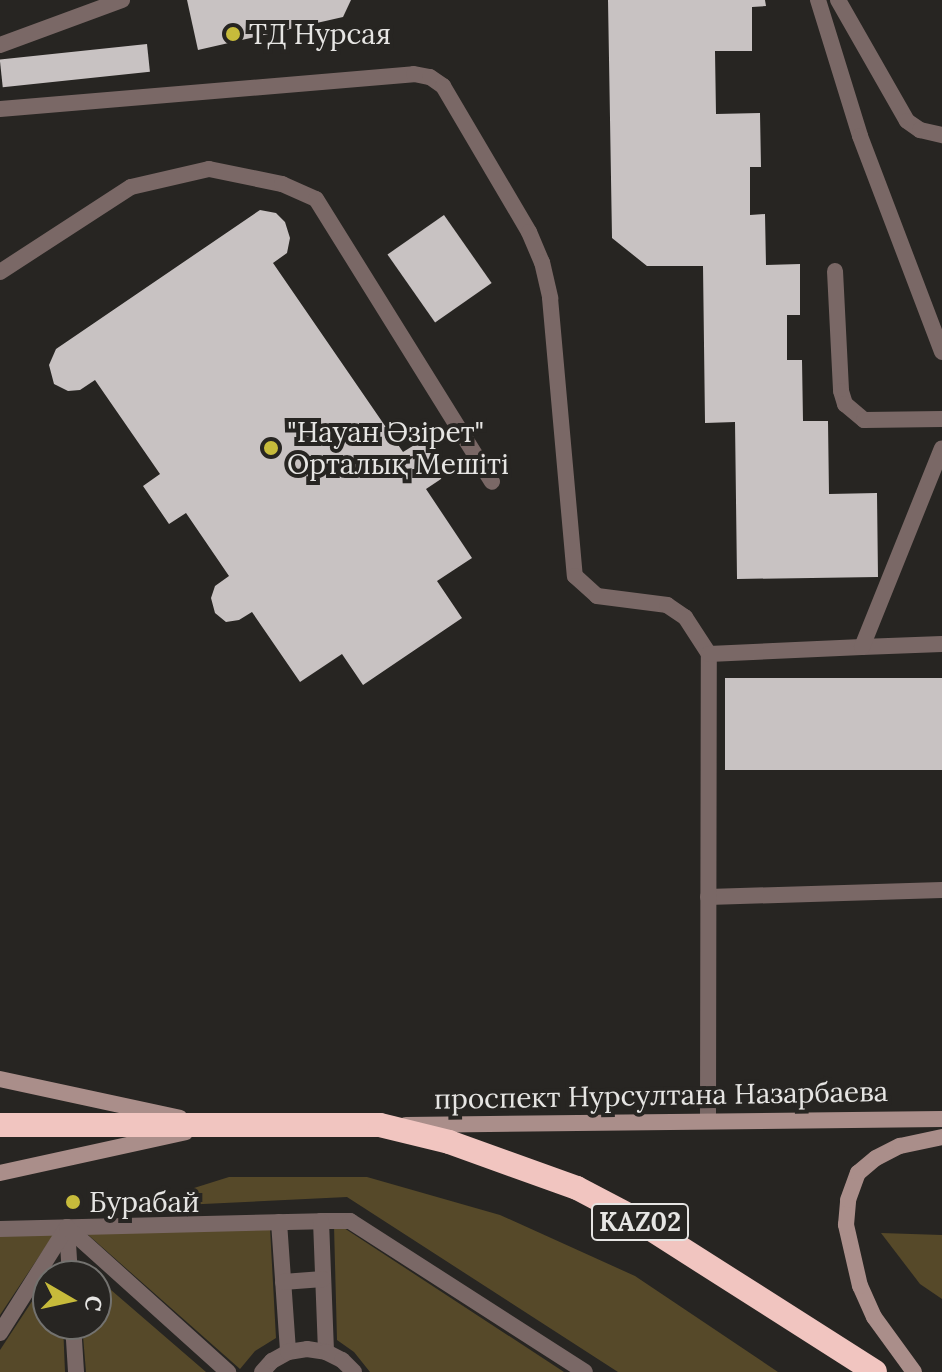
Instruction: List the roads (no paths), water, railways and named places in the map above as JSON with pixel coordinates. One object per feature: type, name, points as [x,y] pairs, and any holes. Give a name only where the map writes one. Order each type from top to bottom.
[{"type":"highway","name":"KАZ02","points":[[0,1125],[380,1125],[449,1142],[577,1188],[632,1217],[875,1372]]},
{"type":"main road","points":[[0,1079],[217,1125]]},
{"type":"main road","name":"проспект Нурсултана Назарбаева","points":[[380,1125],[942,1119]]},
{"type":"main road","points":[[0,1173],[217,1125]]},
{"type":"main road","points":[[914,1372],[874,1317],[860,1286],[846,1225],[848,1200],[858,1173],[876,1158],[900,1146],[942,1137]]},
{"type":"street","points":[[0,45],[122,0]]},
{"type":"street","points":[[818,0],[860,136],[942,352]]},
{"type":"street","points":[[838,0],[907,121],[920,130],[942,135]]},
{"type":"street","points":[[0,109],[414,74],[430,77],[443,86],[529,232],[542,262],[550,298],[575,576],[597,596],[667,605],[685,617],[709,654],[708,1121]]},
{"type":"street","points":[[0,272],[131,187],[209,169],[282,184],[316,199],[492,482]]},
{"type":"street","points":[[835,271],[841,391],[845,404],[864,420],[942,419]]},
{"type":"street","points":[[862,647],[942,448]]},
{"type":"street","points":[[709,654],[942,644]]},
{"type":"street","points":[[708,897],[942,890]]},
{"type":"street","points":[[321,1221],[326,1352]]},
{"type":"street","points":[[0,1229],[350,1221],[585,1372]]},
{"type":"street","points":[[279,1222],[288,1352]]},
{"type":"street","points":[[67,1227],[69,1260]]},
{"type":"street","points":[[0,1333],[67,1227]]},
{"type":"street","points":[[67,1227],[228,1372]]},
{"type":"street","points":[[283,1282],[323,1279]]},
{"type":"street","points":[[74,1340],[76,1372]]},
{"type":"street","points":[[262,1372],[272,1361],[288,1352],[307,1349],[326,1352],[342,1360],[354,1372]]},
{"type":"place","name":"ТД Нурсая","points":[[233,34]]},
{"type":"place","name":"\"Науан Әзірет\" Орталық Мешіті","points":[[271,448]]},
{"type":"place","name":"Бурабай","points":[[73,1202]]}]
